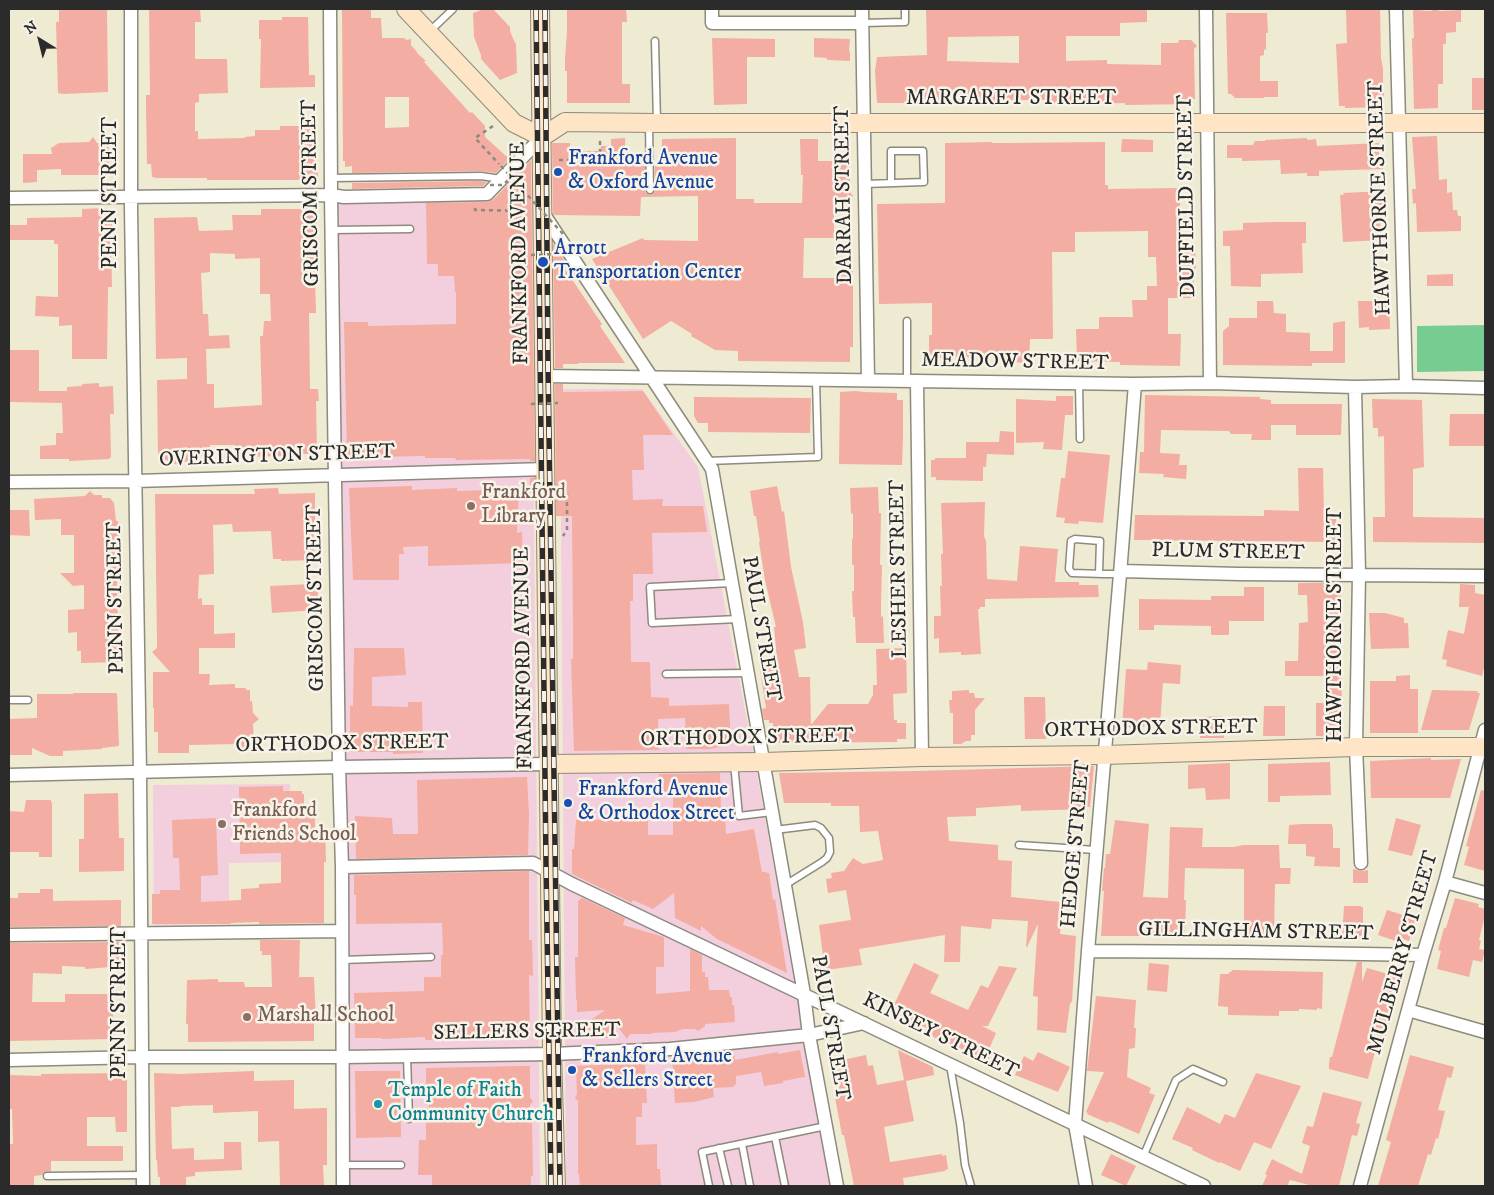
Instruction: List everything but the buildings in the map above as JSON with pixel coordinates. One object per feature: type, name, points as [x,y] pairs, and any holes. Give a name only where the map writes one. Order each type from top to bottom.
[{"type":"street","name":"PENN STREET","points":[[131,9],[131,196],[140,772],[143,1181]]},
{"type":"street","name":"GRISCOM STREET","points":[[330,9],[331,195],[342,867],[343,1186]]},
{"type":"street","points":[[9,198],[487,194],[542,137],[514,123],[406,9]]},
{"type":"street","name":"FRANKFORD AVENUE","points":[[540,9],[542,137],[535,212],[545,376],[552,1054],[556,1186]]},
{"type":"street","points":[[712,9],[712,23],[862,23]]},
{"type":"street","name":"DARRAH STREET","points":[[862,9],[868,380]]},
{"type":"street","name":"DUFFIELD STREET","points":[[1206,9],[1210,383]]},
{"type":"street","name":"HAWTHORNE STREET","points":[[1396,9],[1406,386]]},
{"type":"street","name":"MARGARET STREET","points":[[542,137],[565,122],[1485,123]]},
{"type":"street","name":"PAUL STREET","points":[[535,212],[712,469],[804,994],[809,1035],[837,1186]]},
{"type":"street","name":"MEADOW STREET","points":[[545,376],[1485,388]]},
{"type":"street","name":"LESHER STREET","points":[[912,381],[922,757]]},
{"type":"street","name":"HEDGE STREET","points":[[1086,1186],[1075,1124],[1135,384]]},
{"type":"street","name":"HAWTHORNE STREET","points":[[1355,387],[1359,574],[1356,747],[1361,863]]},
{"type":"street","name":"OVERINGTON STREET","points":[[9,482],[135,481],[546,468]]},
{"type":"street","name":"PLUM STREET","points":[[1120,573],[1485,576]]},
{"type":"street","name":"MULBERRY STREET","points":[[1360,1186],[1423,955],[1483,748],[1485,730]]},
{"type":"street","name":"ORTHODOX STREET","points":[[9,775],[339,767],[763,762],[922,757],[1104,755],[1356,747],[1483,748]]},
{"type":"street","points":[[342,867],[534,863],[550,871]]},
{"type":"street","name":"KINSEY STREET","points":[[550,871],[572,884],[1204,1186]]},
{"type":"street","points":[[1445,882],[1485,893]]},
{"type":"street","points":[[9,935],[342,931]]},
{"type":"street","name":"GILLINGHAM STREET","points":[[1088,951],[1423,955]]},
{"type":"street","points":[[1408,1010],[1485,1032]]},
{"type":"street","name":"SELLERS STREET","points":[[9,1060],[141,1057],[552,1054],[670,1049],[809,1035],[864,1023]]},
{"type":"lane","points":[[428,33],[453,9]]},
{"type":"lane","points":[[862,23],[905,22],[905,9]]},
{"type":"lane","points":[[650,190],[655,41]]},
{"type":"lane","points":[[865,184],[924,182],[923,151],[891,151],[891,183]]},
{"type":"lane","points":[[332,178],[480,176],[501,180]]},
{"type":"lane","points":[[332,230],[410,229]]},
{"type":"lane","points":[[907,322],[912,381]]},
{"type":"lane","points":[[706,461],[818,457],[816,380]]},
{"type":"lane","points":[[1079,383],[1080,439]]},
{"type":"lane","points":[[1099,574],[1100,541],[1075,539],[1071,541],[1069,569],[1072,573],[1099,574],[1120,573]]},
{"type":"lane","points":[[732,584],[650,587],[652,623],[738,619]]},
{"type":"lane","points":[[666,674],[748,673]]},
{"type":"lane","points":[[9,700],[28,700]]},
{"type":"lane","points":[[734,762],[739,816],[772,812]]},
{"type":"lane","points":[[775,830],[815,825],[821,828],[830,838],[830,852],[827,858],[785,885]]},
{"type":"lane","points":[[1020,845],[1096,850]]},
{"type":"lane","points":[[342,960],[431,957]]},
{"type":"lane","points":[[407,1056],[408,1119]]},
{"type":"lane","points":[[950,1064],[965,1165],[971,1186]]},
{"type":"lane","points":[[1143,1157],[1176,1080],[1192,1069],[1223,1082]]},
{"type":"lane","points":[[708,1186],[702,1152],[826,1126]]},
{"type":"lane","points":[[775,1137],[785,1186]]},
{"type":"lane","points":[[742,1144],[750,1186]]},
{"type":"lane","points":[[719,1148],[728,1186]]},
{"type":"lane","points":[[343,1165],[401,1165]]},
{"type":"lane","points":[[47,1176],[143,1181]]},
{"type":"path","points":[[557,160],[600,160],[600,122]]},
{"type":"path","points":[[493,126],[475,138],[501,180],[563,234]]},
{"type":"path","points":[[475,210],[535,212]]},
{"type":"path","points":[[531,255],[556,254]]},
{"type":"path","points":[[531,404],[558,403]]},
{"type":"path","points":[[562,488],[567,493],[567,530]]},
{"type":"shaded area","points":[[531,196],[540,1186],[349,1186],[338,201]]},
{"type":"shaded area","points":[[560,389],[642,389],[698,467],[753,751],[831,1186],[566,1186]]},
{"type":"shaded area","name":"Frankford Friends School","points":[[290,784],[291,862],[229,863],[229,924],[154,925],[153,785]]},
{"type":"green space","points":[[1485,325],[1485,371],[1417,372],[1417,326]]},
{"type":"railway","points":[[536,9],[551,1186]]},
{"type":"railway","points":[[545,9],[548,366],[560,1186]]},
{"type":"place","name":"Frankford Avenue & Oxford Avenue","points":[[558,172]]},
{"type":"place","name":"Arrott Transportation Center","points":[[543,262]]},
{"type":"place","name":"Frankford Library","points":[[471,506]]},
{"type":"place","name":"Frankford Avenue & Orthodox Street","points":[[568,803]]},
{"type":"place","name":"Frankford Friends School","points":[[222,824]]},
{"type":"place","name":"Marshall School","points":[[247,1017]]},
{"type":"place","name":"Frankford Avenue & Sellers Street","points":[[572,1070]]},
{"type":"place","name":"Temple of Faith Community Church","points":[[378,1104]]}]
